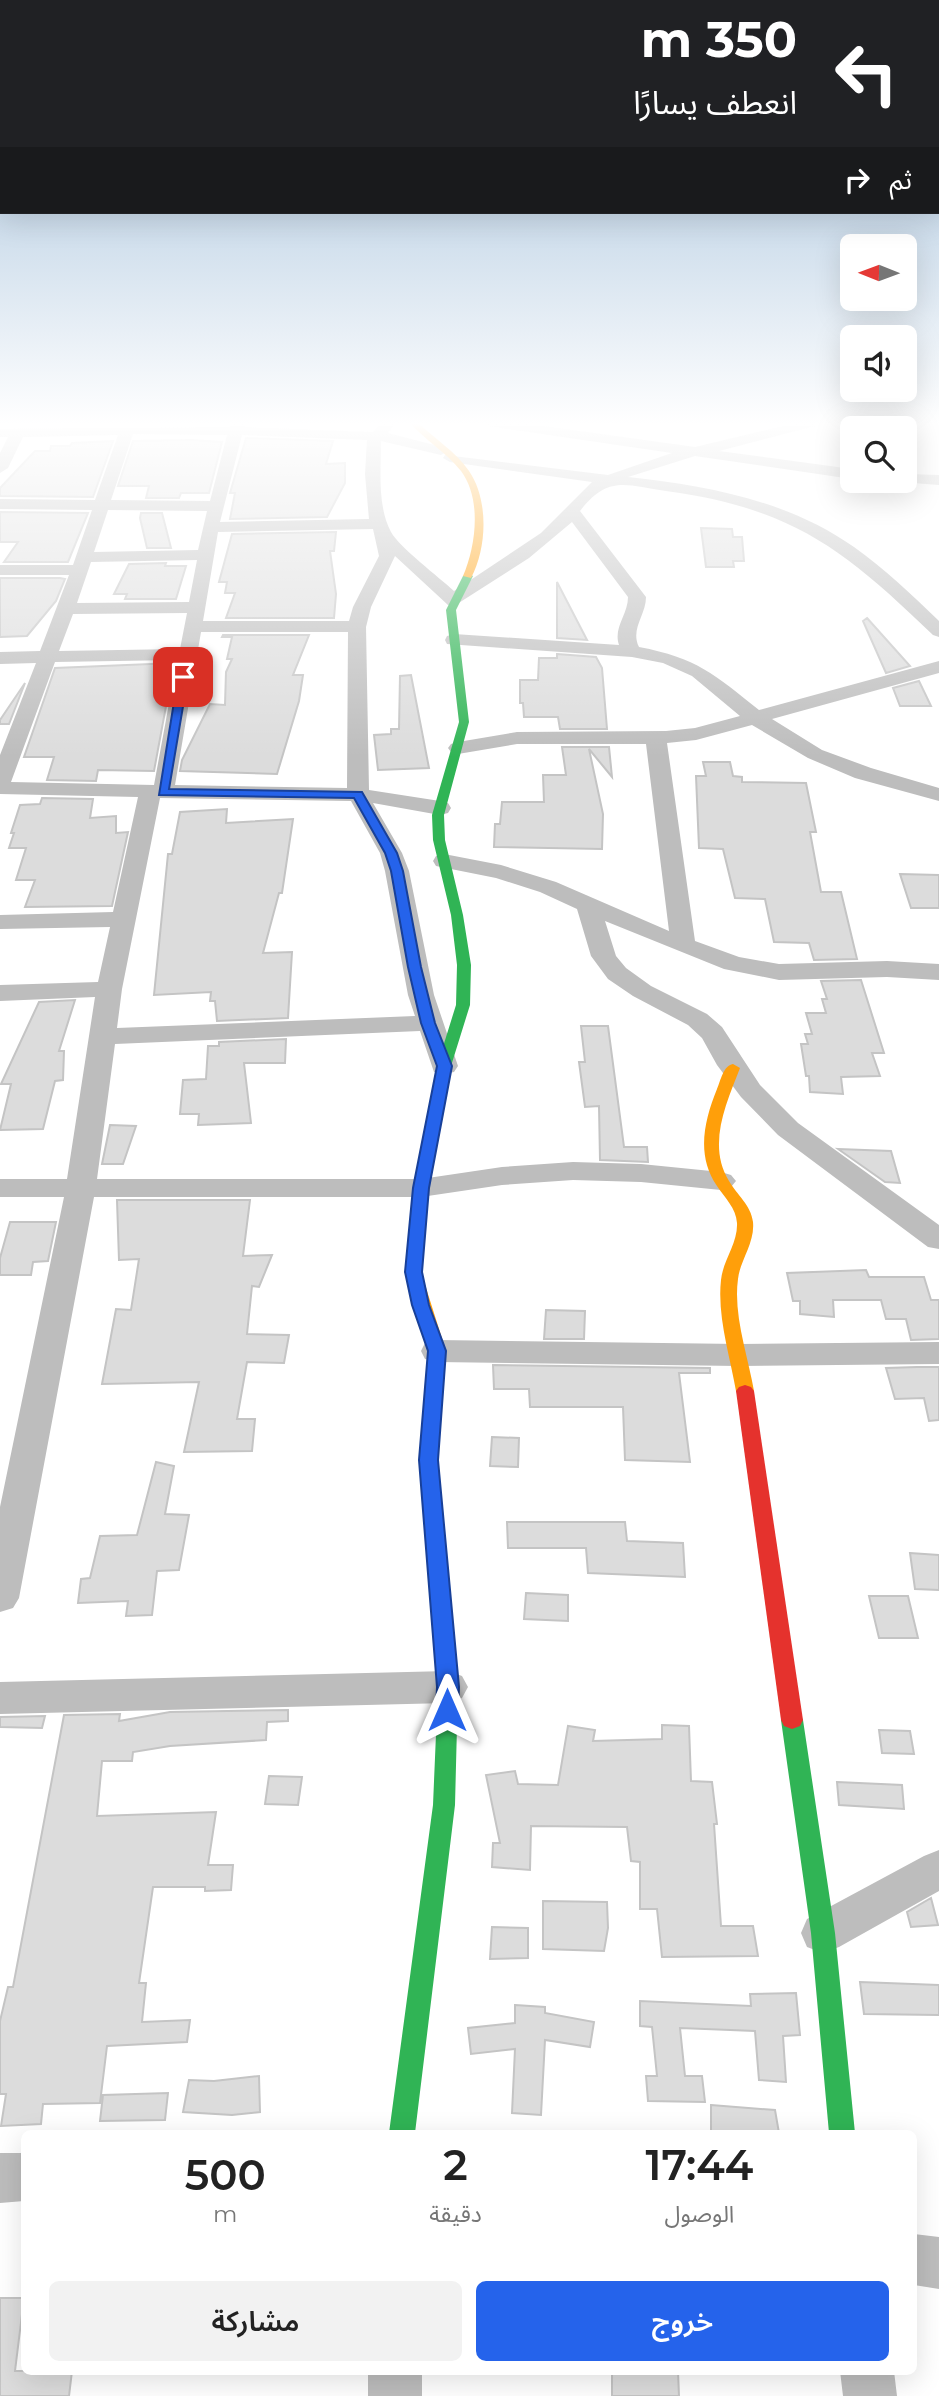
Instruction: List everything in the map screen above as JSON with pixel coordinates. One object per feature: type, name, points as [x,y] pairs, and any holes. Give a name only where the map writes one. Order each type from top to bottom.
[{"type":"street","points":[[0,782],[92,534]]},
{"type":"street","points":[[0,1598],[12,1466],[81,1187],[109,989],[123,919],[156,792],[187,654],[210,534]]},
{"type":"street","points":[[383,534],[387,556],[362,607],[357,627],[358,795],[391,853],[397,871],[414,967],[428,1023],[444,1066]]},
{"type":"street","points":[[385,534],[457,597]]},
{"type":"street","points":[[402,2130],[444,1805],[448,1687],[429,1460],[437,1351],[413,1272],[421,1188],[444,1066],[463,1005],[464,965],[457,915],[439,840],[440,808],[464,722],[450,618],[457,597],[476,561],[478,534]]},
{"type":"street","points":[[457,597],[549,534]]},
{"type":"street","points":[[589,534],[637,597],[638,607],[624,633],[624,640],[632,650]]},
{"type":"street","points":[[820,534],[856,556],[939,631]]},
{"type":"street","points":[[0,570],[205,555]]},
{"type":"street","points":[[66,609],[197,607]]},
{"type":"street","points":[[193,625],[357,627]]},
{"type":"street","points":[[453,640],[632,650],[668,658],[699,673],[757,719],[815,754],[863,773],[939,795]]},
{"type":"street","points":[[0,658],[187,654]]},
{"type":"street","points":[[458,748],[511,736],[656,738],[696,734],[939,667]]},
{"type":"street","points":[[656,738],[683,945]]},
{"type":"street","points":[[0,788],[358,795],[399,799],[440,808]]},
{"type":"street","points":[[444,861],[523,879],[733,964],[779,972],[887,969],[939,972]]},
{"type":"street","points":[[588,907],[606,961],[614,970],[625,980],[692,1015],[710,1031],[754,1098],[788,1129],[939,1240]]},
{"type":"street","points":[[0,922],[123,919]]},
{"type":"street","points":[[0,993],[109,989]]},
{"type":"street","points":[[104,1036],[428,1023]]},
{"type":"street","points":[[733,1068],[712,1124],[710,1154],[712,1165],[745,1218],[745,1236],[732,1267],[729,1283],[823,1933],[842,2130]]},
{"type":"street","points":[[0,1188],[421,1188],[502,1176],[573,1171],[641,1173],[721,1181]]},
{"type":"street","points":[[437,1351],[739,1355],[939,1353]]},
{"type":"street","points":[[0,1698],[448,1687]]},
{"type":"street","points":[[823,1933],[939,1869]]},
{"type":"street","points":[[0,2178],[21,2177]]},
{"type":"street","points":[[917,2260],[939,2263]]},
{"type":"street","points":[[394,2375],[395,2396]]},
{"type":"street","points":[[867,2375],[870,2396]]},
{"type":"building","points":[[0,534],[80,534],[68,562],[4,562],[18,542],[0,542]]},
{"type":"building","points":[[144,534],[167,534],[171,548],[147,548]]},
{"type":"building","points":[[232,534],[336,534],[334,551],[330,551],[336,594],[334,618],[226,618],[235,593],[225,593],[227,582],[219,582]]},
{"type":"building","points":[[702,534],[733,534],[733,537],[742,537],[744,561],[733,561],[734,567],[706,567]]},
{"type":"building","points":[[166,563],[165,566],[186,566],[176,599],[125,599],[127,594],[114,594],[129,564]]},
{"type":"building","points":[[0,578],[65,579],[56,601],[27,636],[0,637]]},
{"type":"building","points":[[557,582],[587,640],[557,638]]},
{"type":"building","points":[[867,618],[910,666],[886,673],[863,621]]},
{"type":"building","points":[[309,635],[293,675],[303,675],[299,701],[277,774],[180,771],[182,760],[210,704],[225,705],[226,672],[232,659],[227,659],[232,637],[222,637]]},
{"type":"building","points":[[557,654],[596,657],[602,668],[607,729],[560,729],[558,717],[524,717],[523,703],[520,703],[520,680],[538,680],[539,658],[557,658]]},
{"type":"building","points":[[174,663],[154,771],[98,770],[96,781],[47,780],[54,757],[24,757],[55,668]]},
{"type":"building","points":[[411,675],[429,768],[378,770],[374,735],[391,734],[391,729],[399,729],[400,676]]},
{"type":"building","points":[[919,681],[931,706],[900,706],[893,688]]},
{"type":"building","points":[[25,683],[9,724],[0,724],[0,720]]},
{"type":"building","points":[[562,747],[609,747],[612,777],[589,749],[603,814],[602,849],[494,847],[495,824],[500,824],[502,802],[544,802],[543,775],[566,775]]},
{"type":"building","points":[[703,762],[730,762],[733,776],[742,777],[742,782],[806,783],[816,832],[810,832],[821,892],[841,892],[857,959],[814,960],[809,943],[774,942],[765,899],[735,898],[723,849],[699,848],[696,776],[706,776]]},
{"type":"building","points":[[42,798],[93,799],[90,818],[116,816],[116,833],[128,832],[112,906],[25,907],[35,880],[16,880],[26,848],[9,848],[14,833],[11,833],[20,805],[40,804]]},
{"type":"building","points":[[227,809],[226,823],[293,819],[282,893],[279,893],[263,953],[292,952],[288,1018],[217,1021],[215,1001],[210,1001],[211,992],[154,995],[168,854],[172,854],[180,812]]},
{"type":"building","points":[[900,874],[939,875],[939,908],[911,908]]},
{"type":"building","points":[[861,980],[884,1053],[872,1053],[880,1076],[841,1077],[843,1094],[810,1092],[801,1044],[808,1044],[805,1034],[812,1034],[806,1013],[826,1013],[822,999],[827,999],[821,981]]},
{"type":"building","points":[[75,1000],[59,1051],[64,1051],[63,1080],[55,1081],[43,1129],[0,1130],[11,1084],[1,1084],[39,1002]]},
{"type":"building","points":[[581,1026],[608,1026],[624,1147],[647,1147],[648,1162],[600,1160],[599,1106],[585,1107],[579,1062],[585,1062]]},
{"type":"building","points":[[286,1039],[285,1063],[244,1063],[251,1123],[198,1125],[199,1114],[180,1114],[183,1080],[206,1079],[208,1046],[219,1046],[219,1042]]},
{"type":"building","points":[[110,1125],[136,1126],[123,1164],[102,1164]]},
{"type":"building","points":[[838,1149],[891,1151],[900,1183],[885,1182]]},
{"type":"building","points":[[117,1200],[250,1200],[243,1256],[272,1255],[259,1287],[252,1286],[247,1334],[289,1335],[284,1363],[247,1362],[237,1419],[255,1419],[252,1451],[184,1452],[199,1382],[102,1384],[116,1309],[131,1310],[139,1259],[119,1260]]},
{"type":"building","points":[[10,1222],[56,1222],[48,1261],[33,1262],[31,1275],[0,1275],[0,1258]]},
{"type":"building","points":[[866,1270],[869,1277],[924,1277],[931,1300],[939,1300],[939,1339],[911,1340],[906,1319],[886,1319],[881,1300],[833,1300],[834,1317],[800,1314],[800,1301],[793,1301],[787,1273]]},
{"type":"building","points":[[546,1310],[585,1311],[584,1339],[544,1339]]},
{"type":"building","points":[[493,1365],[710,1368],[710,1373],[679,1373],[690,1462],[625,1460],[623,1407],[530,1407],[529,1389],[494,1389]]},
{"type":"building","points":[[939,1367],[939,1420],[929,1421],[924,1398],[895,1399],[886,1368]]},
{"type":"building","points":[[492,1437],[519,1438],[518,1467],[490,1466]]},
{"type":"building","points":[[156,1462],[174,1466],[165,1514],[189,1515],[179,1570],[157,1571],[152,1615],[126,1616],[128,1601],[78,1603],[81,1579],[90,1578],[100,1536],[137,1535]]},
{"type":"building","points":[[507,1522],[625,1522],[627,1541],[683,1543],[685,1577],[588,1573],[586,1548],[508,1548]]},
{"type":"building","points":[[910,1553],[939,1555],[939,1590],[915,1589]]},
{"type":"building","points":[[526,1593],[568,1595],[568,1621],[524,1619]]},
{"type":"building","points":[[869,1596],[908,1596],[918,1638],[879,1638]]},
{"type":"building","points":[[288,1710],[288,1721],[267,1722],[266,1740],[170,1746],[133,1752],[132,1761],[102,1761],[97,1816],[216,1812],[208,1865],[233,1865],[231,1890],[153,1887],[139,1983],[146,1983],[142,2022],[190,2020],[187,2042],[107,2046],[100,2103],[43,2104],[41,2124],[1,2126],[6,2094],[0,2094],[0,2021],[8,1987],[13,1987],[64,1715],[120,1714],[119,1721],[170,1712]]},
{"type":"building","points":[[45,1716],[42,1728],[0,1727],[0,1717]]},
{"type":"building","points":[[662,1725],[689,1726],[691,1781],[712,1782],[717,1824],[714,1824],[721,1926],[753,1926],[758,1956],[662,1957],[657,1909],[640,1909],[640,1862],[631,1861],[627,1827],[531,1826],[530,1870],[492,1867],[493,1843],[500,1843],[486,1775],[515,1771],[518,1784],[558,1785],[568,1726],[595,1730],[593,1741],[662,1739]]},
{"type":"building","points":[[879,1730],[910,1731],[914,1754],[882,1753]]},
{"type":"building","points":[[269,1776],[302,1777],[298,1805],[265,1804]]},
{"type":"building","points":[[837,1782],[902,1785],[904,1809],[839,1805]]},
{"type":"building","points":[[931,1898],[938,1925],[911,1927],[907,1912]]},
{"type":"building","points":[[543,1901],[607,1902],[608,1928],[604,1951],[543,1949]]},
{"type":"building","points":[[492,1927],[528,1928],[528,1958],[490,1959]]},
{"type":"building","points":[[860,1982],[939,1985],[939,2015],[864,2014]]},
{"type":"building","points":[[796,1993],[800,2035],[783,2036],[786,2082],[759,2080],[755,2031],[680,2028],[685,2076],[702,2076],[705,2102],[648,2101],[646,2076],[657,2076],[652,2027],[640,2026],[640,2001],[751,2006],[750,1994]]},
{"type":"building","points":[[515,2005],[545,2007],[545,2013],[594,2022],[590,2047],[545,2040],[541,2115],[512,2113],[515,2049],[471,2054],[468,2028],[515,2023]]},
{"type":"building","points":[[259,2076],[260,2112],[232,2115],[183,2112],[189,2080],[214,2081]]},
{"type":"building","points":[[168,2093],[165,2120],[100,2121],[103,2095]]},
{"type":"building","points":[[711,2105],[775,2110],[778,2130],[711,2130]]},
{"type":"building","points":[[0,2298],[21,2298],[15,2371],[21,2371],[21,2375],[72,2375],[69,2396],[0,2396]]},
{"type":"building","points":[[612,2375],[678,2375],[679,2396],[612,2396]]},
{"type":"traffic: fast","points":[[435,1112],[444,1066],[463,1005],[464,965],[457,915],[439,840],[438,815],[464,722],[451,610],[468,576]]},
{"type":"traffic: fast","points":[[402,2130],[444,1805],[448,1687],[440,1591]]},
{"type":"traffic: fast","points":[[792,1720],[823,1933],[842,2130]]},
{"type":"traffic: slow","points":[[468,576],[476,552],[478,534]]},
{"type":"traffic: slow","points":[[733,1068],[713,1124],[711,1153],[714,1167],[739,1205],[745,1222],[729,1284],[745,1391]]},
{"type":"traffic: slow","points":[[435,1112],[421,1188],[413,1272],[437,1351],[429,1460],[440,1591]]},
{"type":"traffic: jam","points":[[745,1391],[792,1720]]},
{"type":"route","points":[[183,677],[163,792],[358,795],[391,853],[397,871],[414,967],[428,1023],[444,1066],[421,1188],[413,1272],[437,1351],[429,1431],[429,1460],[448,1687],[447,1710]]}]
